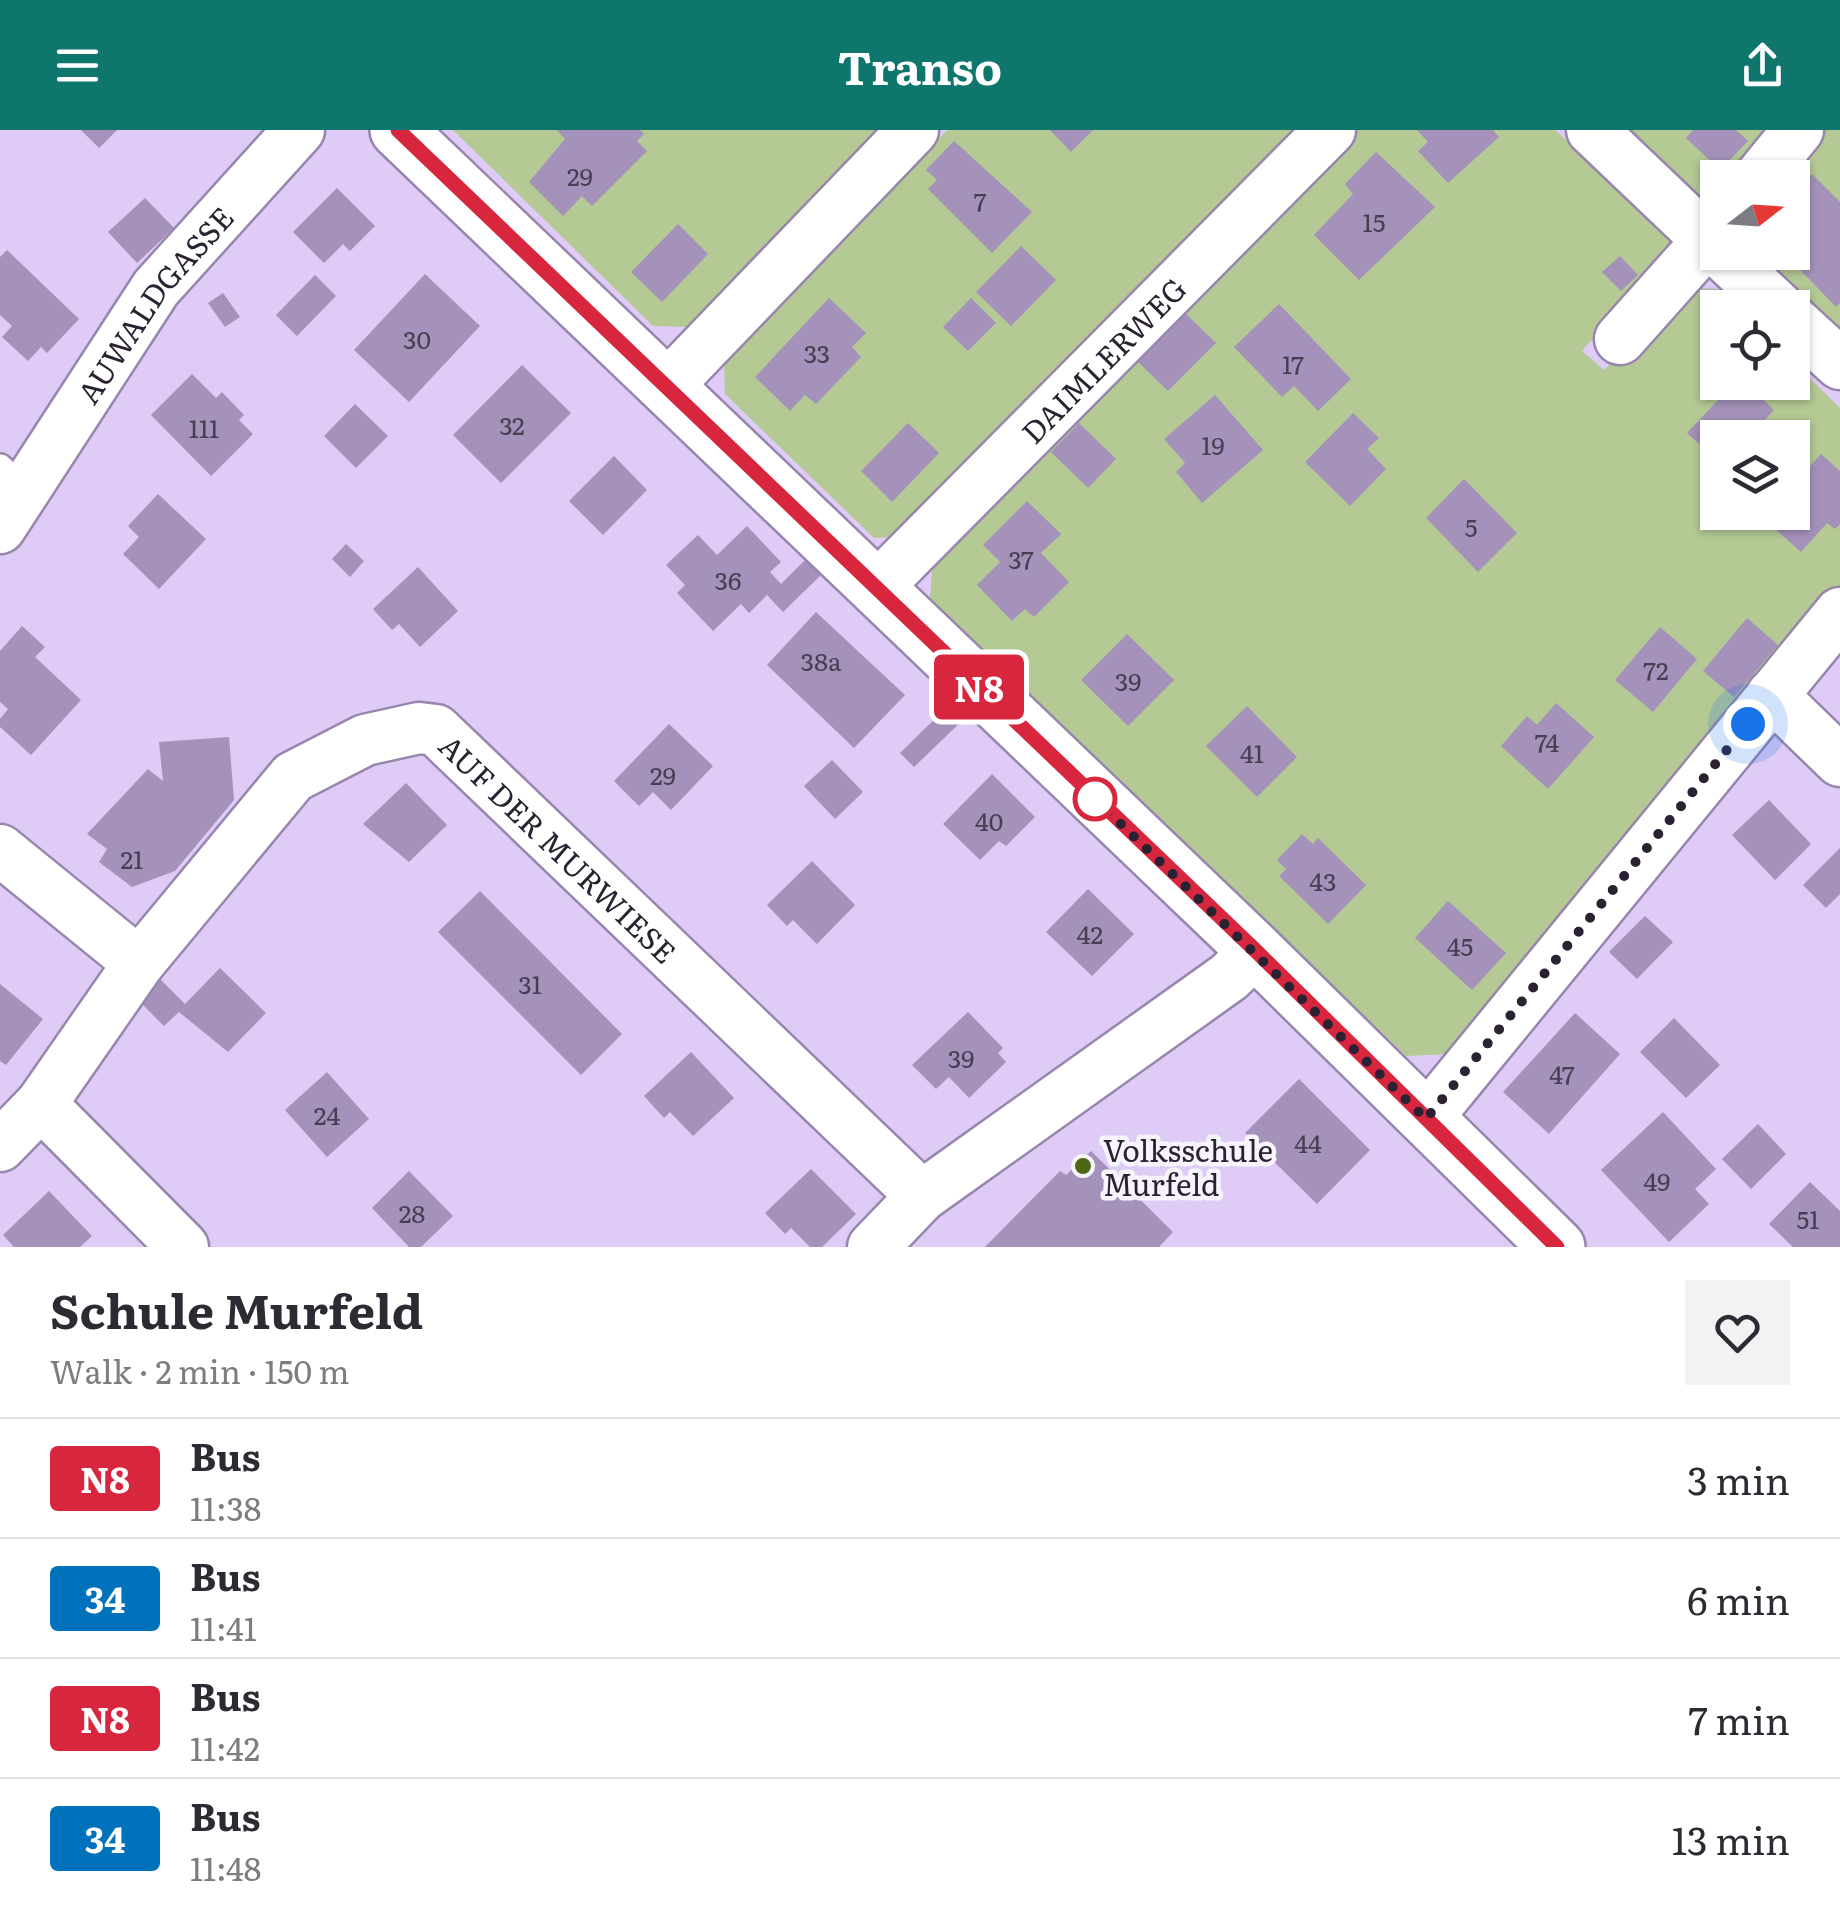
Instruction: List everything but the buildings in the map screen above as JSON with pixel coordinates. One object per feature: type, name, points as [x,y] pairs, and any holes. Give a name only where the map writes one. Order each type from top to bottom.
[{"type":"street","name":"AUWALDGASSE","points":[[8,495],[156,288],[299,130]]},
{"type":"street","points":[[398,130],[1256,951],[1557,1247]]},
{"type":"street","points":[[666,386],[913,130]]},
{"type":"street","name":"DAIMLERWEG","points":[[876,588],[1330,130]]},
{"type":"street","points":[[1592,130],[1700,228]]},
{"type":"street","points":[[1774,160],[1798,130]]},
{"type":"street","points":[[1620,338],[1700,259]]},
{"type":"street","points":[[1742,270],[1762,290]]},
{"type":"street","points":[[1810,336],[1840,364]]},
{"type":"street","points":[[1426,1119],[1840,612]]},
{"type":"street","points":[[1772,695],[1840,761]]},
{"type":"street","name":"AUF DER MURWIESE","points":[[0,1146],[40,1104],[139,964],[292,777],[365,740],[418,728],[436,730],[922,1196]]},
{"type":"street","points":[[0,850],[139,964]]},
{"type":"street","points":[[874,1247],[922,1196],[1229,977],[1256,951]]},
{"type":"street","points":[[40,1104],[183,1247]]},
{"type":"green space","points":[[453,130],[880,130],[693,327],[653,326]]},
{"type":"green space","points":[[947,130],[1304,130],[906,536],[874,538],[725,394],[724,364]]},
{"type":"green space","points":[[1355,130],[1555,130],[1672,233],[1671,248],[1582,351],[1604,370],[1684,288],[1717,289],[1700,290],[1700,400],[1810,400],[1810,379],[1840,408],[1840,586],[1447,1054],[1406,1056],[930,598],[933,558]]},
{"type":"green space","points":[[1631,130],[1778,130],[1754,160],[1700,160],[1698,197]]},
{"type":"green space","points":[[1823,130],[1840,130],[1840,334],[1810,304],[1810,290],[1795,290],[1775,270],[1810,270],[1810,160],[1799,160]]},
{"type":"bus line","name":"N8","points":[[398,130],[1256,951],[1557,1247]]},
{"type":"place","name":"Volksschule Murfeld","points":[[1083,1166]]},
{"type":"route","points":[[1095,799],[1426,1119],[1438,1098],[1748,724]]}]
